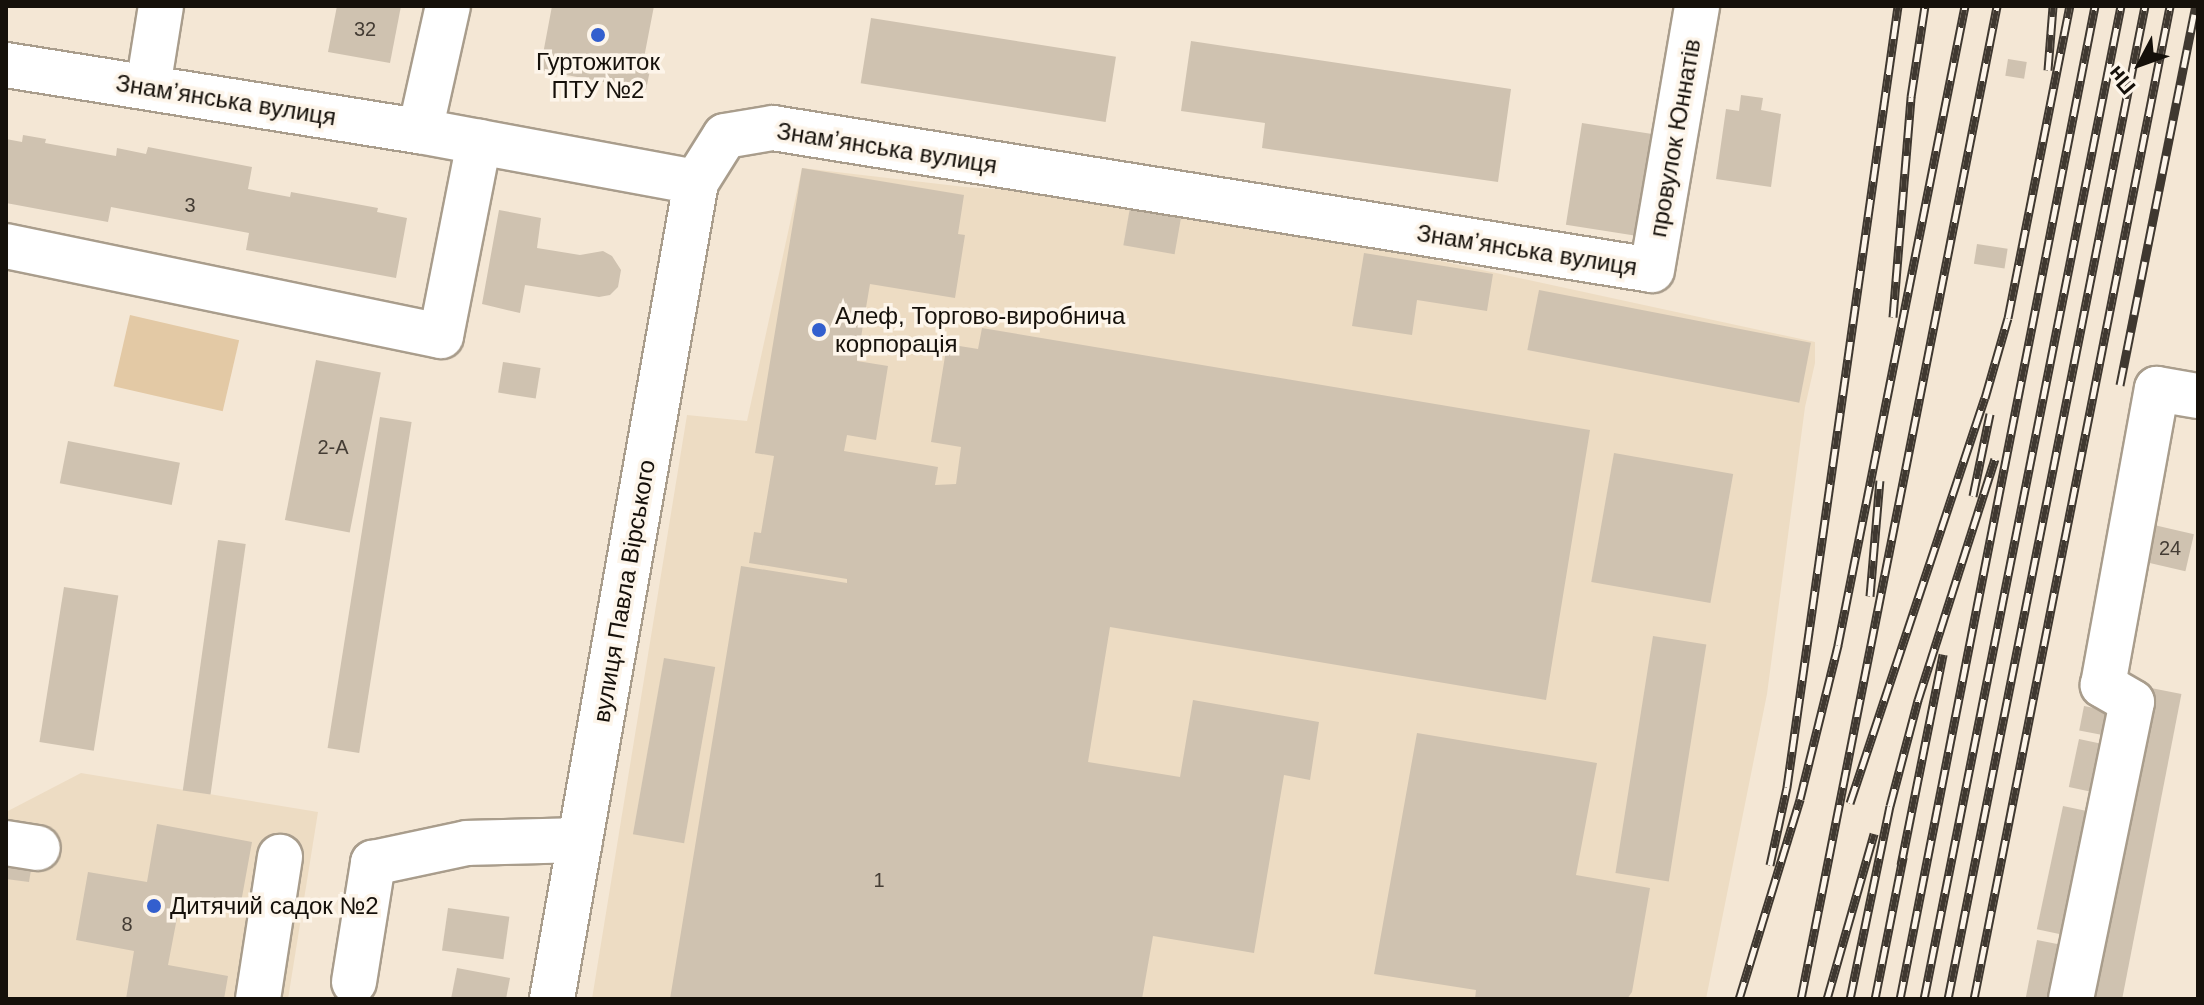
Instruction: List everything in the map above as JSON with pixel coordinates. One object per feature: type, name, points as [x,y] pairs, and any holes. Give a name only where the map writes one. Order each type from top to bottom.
[{"type":"street","points":[[148,87],[161,6]]},
{"type":"street","points":[[420,131],[448,6]]},
{"type":"street","name":"провулок Юннатів","points":[[1652,270],[1697,6]]},
{"type":"street","name":"Знамʼянська вулиця","points":[[6,65],[420,131],[696,182],[725,136],[773,128],[1652,270]]},
{"type":"street","points":[[6,246],[441,336],[479,142]]},
{"type":"street","name":"вулиця Павла Вірського","points":[[552,999],[696,182]]},
{"type":"street","points":[[2071,999],[2132,702],[2103,685],[2157,389],[2198,396]]},
{"type":"street","points":[[354,982],[373,863],[467,843],[580,840]]},
{"type":"street","points":[[258,999],[280,857]]},
{"type":"shaded area","points":[[802,168],[965,187],[1119,197],[1376,247],[1815,342],[1815,363],[1805,407],[1767,694],[1706,999],[592,999],[687,415],[747,421]]},
{"type":"shaded area","points":[[130,315],[239,340],[223,411],[114,386]]},
{"type":"shaded area","name":"Дитячий садок №2","points":[[81,773],[318,812],[288,999],[6,999],[6,812]]},
{"type":"building","points":[[337,6],[401,6],[390,63],[328,52]]},
{"type":"building","name":"Гуртожиток ПТУ №2","points":[[552,6],[654,6],[643,63],[651,65],[646,90],[540,70]]},
{"type":"building","points":[[871,18],[1116,57],[1106,122],[861,83]]},
{"type":"building","points":[[1191,41],[1511,89],[1498,182],[1262,148],[1265,123],[1181,111]]},
{"type":"building","points":[[2008,59],[2027,62],[2024,79],[2005,76]]},
{"type":"building","points":[[1741,95],[1763,98],[1761,110],[1781,114],[1771,187],[1716,179],[1726,109],[1739,111]]},
{"type":"building","points":[[1582,123],[1660,135],[1644,237],[1566,225]]},
{"type":"building","points":[[23,135],[46,139],[45,143],[116,156],[117,148],[146,154],[148,147],[252,167],[248,189],[290,197],[291,192],[378,208],[377,212],[407,218],[396,278],[246,250],[249,233],[111,207],[108,222],[6,203],[6,139],[22,142]]},
{"type":"building","points":[[802,168],[964,195],[958,234],[965,235],[955,298],[870,284],[857,361],[888,366],[876,440],[847,435],[844,451],[938,467],[935,485],[956,484],[961,447],[931,442],[947,344],[978,349],[982,328],[1590,430],[1546,700],[1110,627],[1088,762],[1180,777],[1193,700],[1319,722],[1310,780],[1284,775],[1254,953],[1153,936],[1142,999],[670,999],[741,566],[847,583],[847,579],[749,563],[754,532],[761,533],[774,456],[755,453]]},
{"type":"building","points":[[1131,202],[1182,211],[1175,254],[1123,245]]},
{"type":"building","points":[[499,210],[541,218],[537,248],[580,255],[603,251],[612,256],[621,270],[618,287],[610,295],[599,297],[525,285],[520,313],[482,304]]},
{"type":"building","points":[[1977,244],[2008,249],[2004,269],[1974,264]]},
{"type":"building","points":[[1364,253],[1493,274],[1487,311],[1417,300],[1412,335],[1352,326]]},
{"type":"building","points":[[1539,290],[1811,343],[1799,403],[1527,350]]},
{"type":"building","points":[[316,360],[381,373],[350,533],[285,520]]},
{"type":"building","points":[[503,362],[541,368],[536,399],[498,393]]},
{"type":"building","points":[[380,417],[412,422],[359,753],[328,748]]},
{"type":"building","points":[[68,441],[180,463],[172,505],[60,483]]},
{"type":"building","points":[[1614,453],[1733,474],[1710,603],[1591,582]]},
{"type":"building","points":[[2154,525],[2194,534],[2185,571],[2145,562]]},
{"type":"building","points":[[218,540],[246,544],[211,794],[183,791]]},
{"type":"building","points":[[64,587],[118,596],[94,751],[39,742]]},
{"type":"building","points":[[1653,636],[1706,644],[1669,881],[1615,873]]},
{"type":"building","points":[[664,658],[715,667],[684,843],[633,834]]},
{"type":"building","points":[[2151,688],[2181,694],[2122,999],[2091,999]]},
{"type":"building","points":[[2084,706],[2116,712],[2112,737],[2079,731]]},
{"type":"building","points":[[1417,733],[1597,763],[1576,875],[1650,888],[1632,992],[1627,999],[1475,999],[1476,990],[1374,974]]},
{"type":"building","points":[[2079,739],[2108,745],[2098,793],[2069,787]]},
{"type":"building","points":[[2063,806],[2096,813],[2070,936],[2037,929]]},
{"type":"building","points":[[157,824],[252,842],[240,908],[181,897],[168,965],[228,976],[224,999],[126,999],[134,951],[76,940],[88,872],[147,882]]},
{"type":"building","points":[[6,854],[33,858],[29,882],[6,879]]},
{"type":"building","points":[[448,908],[509,917],[503,959],[442,951]]},
{"type":"building","points":[[2037,940],[2067,946],[2057,999],[2026,997]]},
{"type":"building","points":[[457,968],[510,978],[506,999],[451,999]]},
{"type":"railway","points":[[1770,865],[1787,787],[1898,6]]},
{"type":"railway","points":[[1893,317],[1911,97],[1925,6]]},
{"type":"railway","points":[[1739,999],[1800,799],[1838,645],[1965,6]]},
{"type":"railway","points":[[1801,999],[1997,6]]},
{"type":"railway","points":[[2048,70],[2053,6]]},
{"type":"railway","points":[[1850,803],[1985,398],[2008,318],[2070,6]]},
{"type":"railway","points":[[1900,999],[2095,6]]},
{"type":"railway","points":[[1924,999],[2121,6]]},
{"type":"railway","points":[[1948,999],[2145,6]]},
{"type":"railway","points":[[1974,999],[2170,6]]},
{"type":"railway","points":[[2120,385],[2196,6]]},
{"type":"railway","points":[[1973,496],[1990,414]]},
{"type":"railway","points":[[1850,999],[1890,806],[1918,700],[1995,459]]},
{"type":"railway","points":[[1870,596],[1880,480]]},
{"type":"railway","points":[[1901,865],[1943,654]]},
{"type":"railway","points":[[1827,999],[1874,834]]},
{"type":"railway","points":[[1875,999],[1903,857]]},
{"type":"place","name":"Гуртожиток ПТУ №2","points":[[598,35]]},
{"type":"place","name":"Алеф, Торгово-виробнича корпорація","points":[[819,330]]},
{"type":"place","name":"Дитячий садок №2","points":[[154,906]]}]
